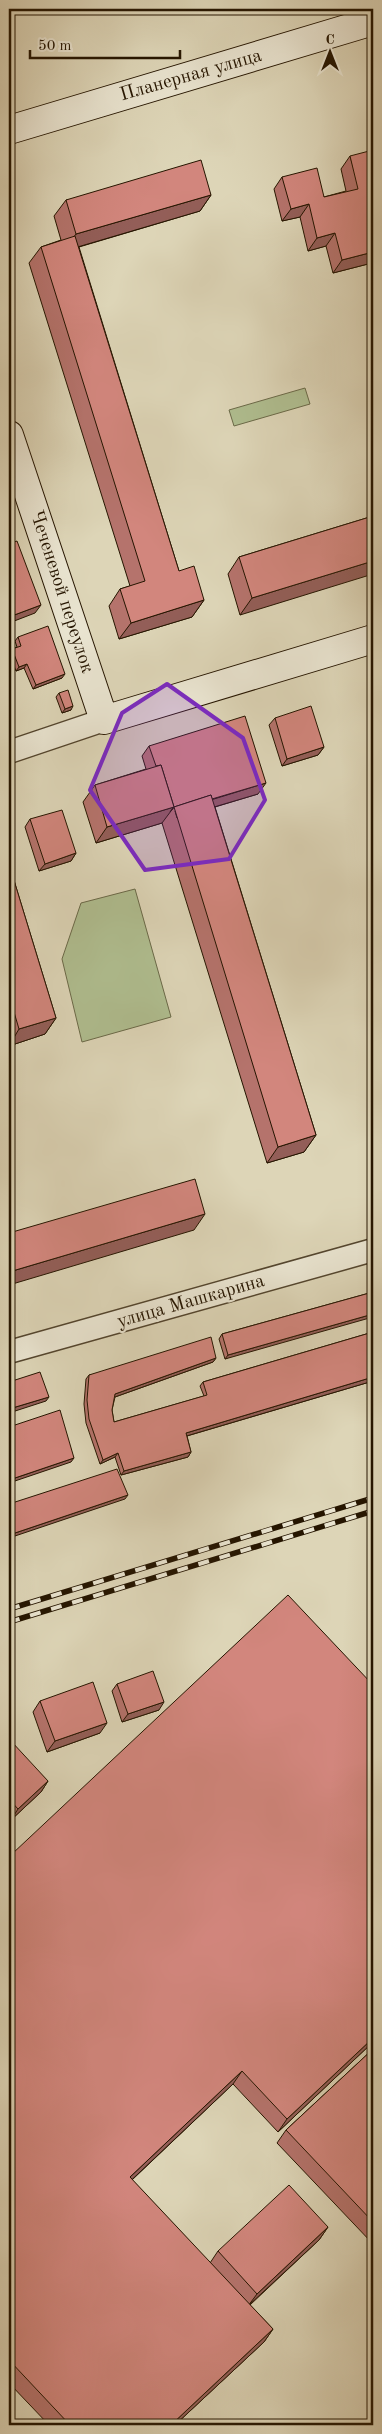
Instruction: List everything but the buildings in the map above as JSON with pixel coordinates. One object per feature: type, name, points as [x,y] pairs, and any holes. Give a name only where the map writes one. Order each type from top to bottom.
[{"type":"street","name":"Планерная улица","points":[[9,130],[373,21]]},
{"type":"street","name":"Чеченевой переулок","points":[[9,435],[104,720]]},
{"type":"street","points":[[9,752],[104,720],[373,639]]},
{"type":"street","name":"улица Машкарина","points":[[9,1352],[373,1250]]},
{"type":"highlighted area","points":[[167,684],[243,738],[265,800],[229,859],[145,870],[90,790],[122,713]]},
{"type":"green space","points":[[305,388],[310,404],[234,426],[229,410]]},
{"type":"green space","points":[[135,889],[171,1017],[82,1042],[62,959],[81,903]]},
{"type":"railway","points":[[9,1609],[373,1498]]},
{"type":"railway","points":[[9,1622],[373,1511]]}]
